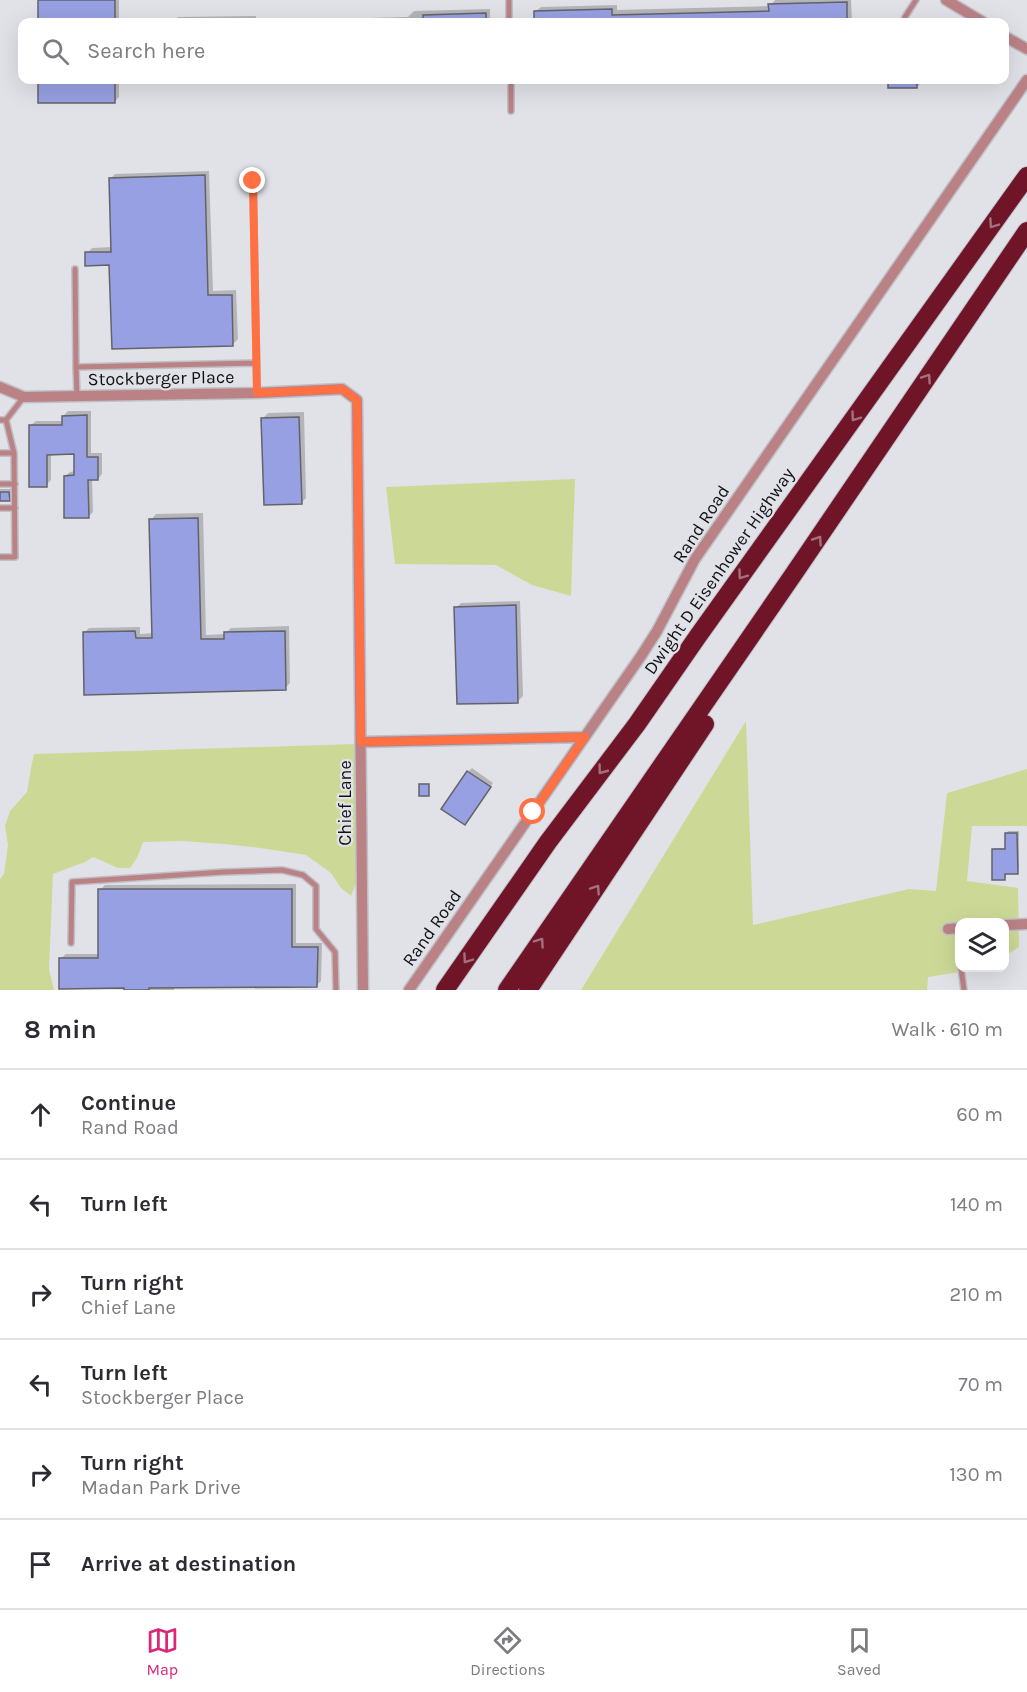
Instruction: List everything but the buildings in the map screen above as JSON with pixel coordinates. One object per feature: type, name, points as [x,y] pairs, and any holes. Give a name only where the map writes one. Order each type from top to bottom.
[{"type":"highway","name":"Dwight D Eisenhower Highway","points":[[445,990],[548,842],[637,724],[1027,176]]},
{"type":"highway","points":[[507,990],[793,576],[1027,231]]},
{"type":"highway","points":[[528,990],[694,742],[793,576]]},
{"type":"street","points":[[946,0],[976,18]]},
{"type":"street","points":[[1009,38],[1027,49]]},
{"type":"street","name":"Rand Road","points":[[409,990],[657,631],[695,559],[1027,80]]},
{"type":"street","name":"Stockberger Place","points":[[0,387],[24,397],[257,393],[342,389],[357,400]]},
{"type":"street","name":"Chief Lane","points":[[357,400],[363,990]]},
{"type":"street","points":[[361,742],[585,737]]},
{"type":"street","points":[[1009,925],[1027,924]]},
{"type":"lane","points":[[509,0],[509,18]]},
{"type":"lane","points":[[905,17],[916,0]]},
{"type":"lane","points":[[511,84],[512,111]]},
{"type":"lane","points":[[253,181],[257,393]]},
{"type":"lane","points":[[75,269],[77,397]]},
{"type":"lane","points":[[76,367],[256,363]]},
{"type":"lane","points":[[0,557],[15,557],[14,453],[3,420],[24,397]]},
{"type":"lane","points":[[0,453],[14,453]]},
{"type":"lane","points":[[0,484],[15,484]]},
{"type":"lane","points":[[0,508],[15,508]]},
{"type":"lane","points":[[71,943],[72,882],[282,870],[303,875],[316,886],[316,929],[335,952],[336,990]]},
{"type":"lane","points":[[962,972],[964,990]]},
{"type":"green space","points":[[575,479],[571,596],[532,585],[496,565],[395,564],[386,487]]},
{"type":"green space","points":[[746,721],[753,925],[909,889],[936,891],[947,793],[1027,769],[1027,826],[972,826],[967,881],[1018,888],[1019,947],[1009,953],[1009,918],[955,918],[955,972],[959,972],[928,977],[927,990],[581,990]]},
{"type":"green space","points":[[355,744],[359,763],[356,883],[351,896],[341,888],[331,873],[306,855],[224,844],[182,841],[143,842],[130,868],[118,868],[93,857],[53,874],[49,969],[54,990],[0,990],[0,879],[4,874],[8,845],[5,826],[10,811],[27,792],[34,754]]},
{"type":"route","points":[[253,181],[257,393],[342,389],[357,400],[361,742],[585,737],[533,812]]}]
